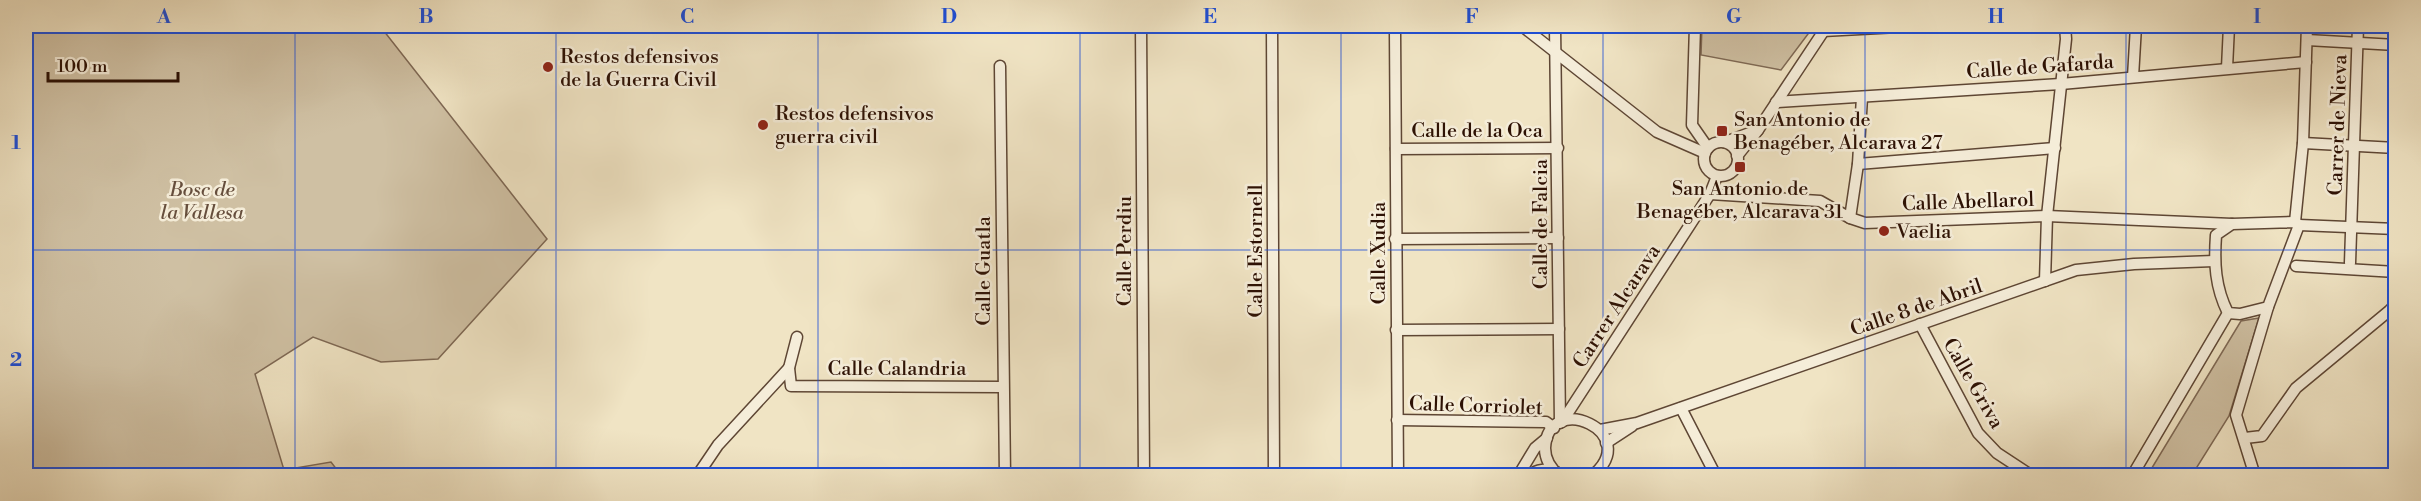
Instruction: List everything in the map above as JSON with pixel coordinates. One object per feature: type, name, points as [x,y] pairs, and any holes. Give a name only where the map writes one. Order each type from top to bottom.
[{"type":"street","name":"Calle Perdiu","points":[[1141,26],[1144,476]]},
{"type":"street","name":"Calle Estornell","points":[[1272,26],[1274,476]]},
{"type":"street","points":[[1522,26],[1657,132],[1706,150]]},
{"type":"street","name":"Calle de Falcia","points":[[1555,26],[1559,424]]},
{"type":"street","points":[[1695,26],[1692,125],[1706,150],[1706,167],[1718,176],[1727,175],[1734,169],[1737,156],[1758,130],[1825,28],[1917,26]]},
{"type":"street","points":[[2045,281],[2047,216],[2066,39],[2065,26]]},
{"type":"street","points":[[2133,77],[2136,26]]},
{"type":"street","points":[[2227,68],[2229,26]]},
{"type":"street","points":[[2255,476],[2236,415],[2268,307],[2297,224],[2303,142],[2307,26]]},
{"type":"street","name":"Carrer de Nieva","points":[[2350,263],[2358,26]]},
{"type":"street","name":"Calle Xudia","points":[[1395,31],[1398,476]]},
{"type":"street","points":[[2307,40],[2396,45]]},
{"type":"street","name":"Calle de Gafarda","points":[[1776,102],[2061,84],[2306,62]]},
{"type":"street","name":"Calle Guatla","points":[[1000,66],[1002,387],[1005,476]]},
{"type":"street","points":[[1850,218],[1858,164],[1863,97]]},
{"type":"street","points":[[1706,150],[1717,142],[1725,142],[1758,130]]},
{"type":"street","points":[[1725,142],[1732,147],[1737,156]]},
{"type":"street","points":[[2303,142],[2396,148]]},
{"type":"street","name":"Calle de la Oca","points":[[1396,149],[1558,148]]},
{"type":"street","points":[[1858,164],[2055,148]]},
{"type":"street","name":"Carrer Alcarava","points":[[1547,438],[1580,394],[1710,194],[1718,176]]},
{"type":"street","name":"Calle Abellarol","points":[[1710,194],[1820,201],[1850,218],[1865,223],[2047,216],[2396,229]]},
{"type":"street","points":[[2228,313],[2219,295],[2214,261],[2216,235],[2232,224]]},
{"type":"street","points":[[1395,240],[1558,238]]},
{"type":"street","name":"Calle 8 de Abril","points":[[1600,430],[1637,423],[2076,270],[2134,264],[2214,261]]},
{"type":"street","points":[[2296,266],[2396,272]]},
{"type":"street","points":[[2245,438],[2262,436],[2296,388],[2396,304]]},
{"type":"street","points":[[2228,313],[2240,314],[2268,307]]},
{"type":"street","points":[[2132,476],[2228,313]]},
{"type":"street","name":"Calle Griva","points":[[1920,324],[1978,433],[1997,453],[2032,476]]},
{"type":"street","points":[[1396,330],[1559,329]]},
{"type":"street","points":[[697,476],[718,445],[789,368],[797,337]]},
{"type":"street","name":"Calle Calandria","points":[[789,368],[791,386],[1002,387]]},
{"type":"street","name":"Carrer Alcarava","points":[[1580,394],[1584,420]]},
{"type":"street","points":[[1681,408],[1716,476]]},
{"type":"street","name":"Calle Corriolet","points":[[1397,420],[1559,424],[1576,418],[1584,420]]},
{"type":"street","points":[[1584,420],[1600,430],[1606,443],[1604,462],[1592,476]]},
{"type":"street","name":"Calle 8 de Abril","points":[[1606,443],[1637,423]]},
{"type":"street","points":[[1547,438],[1546,457],[1558,475]]},
{"type":"street","points":[[1518,476],[1535,448],[1547,438]]},
{"type":"street","points":[[1529,476],[1534,471],[1544,469],[1558,475]]},
{"type":"green space","name":"Bosc de la Vallesa","points":[[26,26],[380,26],[547,239],[438,359],[381,362],[313,337],[255,374],[284,470],[331,462],[341,475],[26,475]]},
{"type":"green space","points":[[1702,26],[1814,26],[1781,70],[1701,55]]},
{"type":"green space","points":[[2259,318],[2229,416],[2192,475],[2147,476],[2241,321]]},
{"type":"place","name":"Restos defensivos de la Guerra Civil","points":[[548,67]]},
{"type":"place","name":"Restos defensivos guerra civil","points":[[763,125]]},
{"type":"place","name":"San Antonio de Benagéber, Alcarava 27","points":[[1722,131]]},
{"type":"place","name":"San Antonio de Benagéber, Alcarava 31","points":[[1740,167]]},
{"type":"place","name":"Vaelia","points":[[1884,231]]}]
